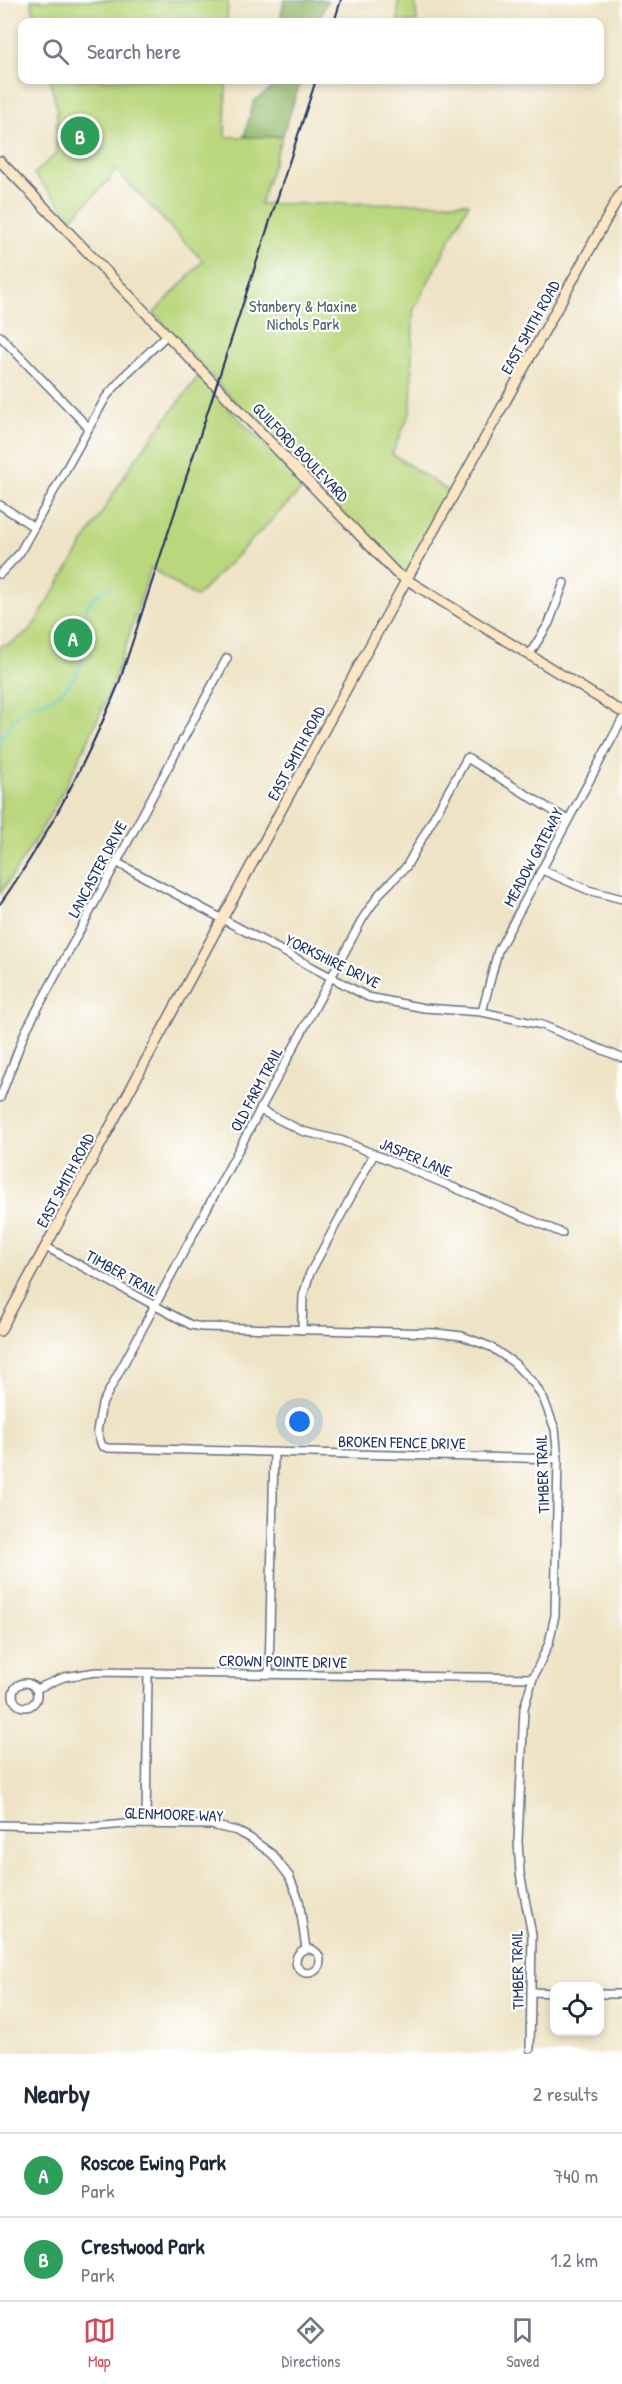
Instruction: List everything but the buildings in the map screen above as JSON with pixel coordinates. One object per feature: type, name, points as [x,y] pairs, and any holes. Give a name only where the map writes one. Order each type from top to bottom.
[{"type":"street","name":"GUILFORD BOULEVARD","points":[[0,161],[396,573],[622,712]]},
{"type":"street","name":"EAST SMITH ROAD","points":[[0,1331],[407,580],[622,191]]},
{"type":"street","points":[[0,574],[19,554],[88,428],[116,385],[167,335]]},
{"type":"street","points":[[0,336],[88,428]]},
{"type":"street","points":[[0,505],[33,527]]},
{"type":"street","points":[[528,655],[549,623],[564,583]]},
{"type":"street","name":"LANCASTER DRIVE","points":[[0,1098],[25,1032],[227,658]]},
{"type":"street","name":"MEADOW GATEWAY","points":[[482,1012],[498,951],[622,720]]},
{"type":"street","name":"OLD FARM TRAIL","points":[[102,1446],[97,1431],[102,1404],[363,918],[380,893],[406,867],[467,758],[568,820]]},
{"type":"street","name":"YORKSHIRE DRIVE","points":[[116,862],[368,997],[424,1008],[482,1012],[542,1025],[622,1058]]},
{"type":"street","points":[[542,870],[588,890],[622,899]]},
{"type":"street","name":"JASPER LANE","points":[[260,1110],[302,1131],[343,1141],[562,1233]]},
{"type":"street","points":[[302,1330],[303,1296],[309,1273],[374,1154]]},
{"type":"street","name":"TIMBER TRAIL","points":[[46,1247],[181,1321],[202,1327],[462,1336],[491,1347],[514,1363],[535,1385],[550,1414],[556,1436],[558,1459],[555,1615],[549,1643],[533,1678],[524,1708],[522,1725],[518,1840],[520,1873],[532,1935],[530,2049]]},
{"type":"street","name":"BROKEN FENCE DRIVE","points":[[102,1446],[108,1448],[558,1459]]},
{"type":"street","points":[[269,1674],[274,1452]]},
{"type":"street","points":[[146,1824],[148,1673]]},
{"type":"street","name":"CROWN POINTE DRIVE","points":[[36,1689],[53,1681],[80,1674],[533,1678]]},
{"type":"street","name":"GLENMOORE WAY","points":[[0,1825],[92,1827],[146,1824],[225,1828],[250,1838],[282,1864],[295,1888],[302,1913],[306,1949]]},
{"type":"street","points":[[532,1992],[550,1993]]},
{"type":"street","points":[[604,1994],[622,1994]]},
{"type":"green space","points":[[31,0],[228,0],[227,18],[35,18]]},
{"type":"green space","points":[[284,0],[327,0],[320,18],[281,18]]},
{"type":"green space","points":[[398,0],[415,0],[417,18],[398,18]]},
{"type":"green space","name":"Stanbery & Maxine Nichols Park","points":[[51,84],[226,84],[225,137],[282,137],[260,204],[469,203],[413,311],[411,410],[392,454],[453,494],[406,578],[252,421],[154,313],[203,261],[115,169],[110,179],[72,218],[34,174],[56,154],[57,108]]},
{"type":"green space","points":[[272,84],[300,84],[282,137],[244,137],[254,101],[270,90]]},
{"type":"green space","points":[[198,377],[305,486],[196,597],[151,568],[125,648],[97,721],[46,822],[0,893],[0,646],[10,644],[30,631],[131,465]]},
{"type":"waterway","points":[[0,740],[22,711],[31,705],[52,698],[72,681],[83,659],[85,612],[89,603],[98,594],[112,586]]},
{"type":"railway","points":[[335,18],[341,0]]},
{"type":"railway","points":[[0,904],[35,851],[66,797],[119,683],[315,84]]},
{"type":"place","name":"Crestwood Park","points":[[80,136]]},
{"type":"place","name":"Roscoe Ewing Park","points":[[73,638]]}]
